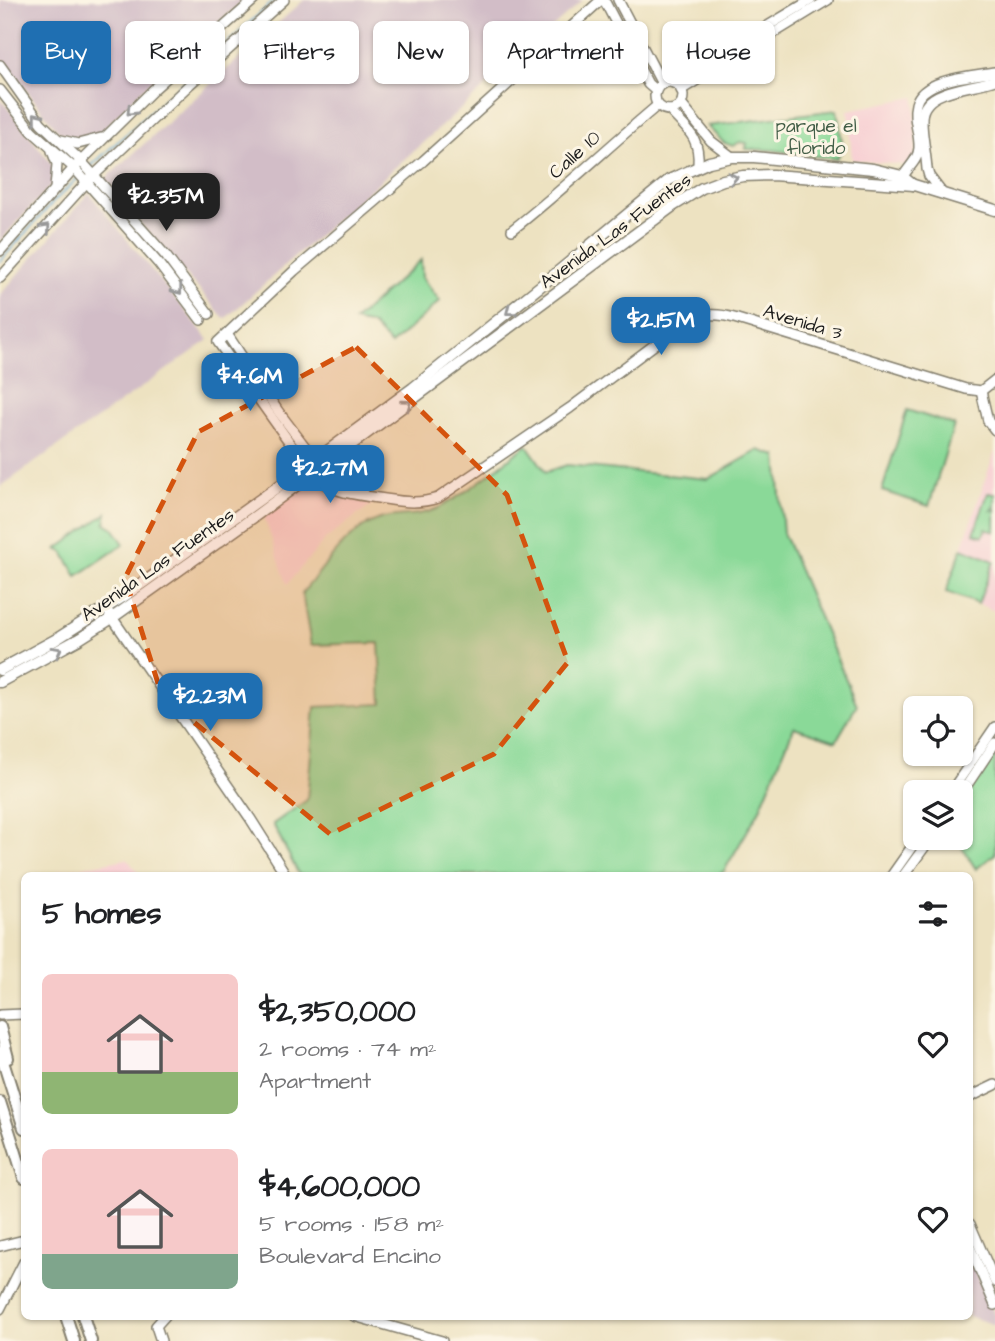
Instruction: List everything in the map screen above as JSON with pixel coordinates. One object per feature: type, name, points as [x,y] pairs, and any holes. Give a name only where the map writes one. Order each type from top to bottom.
[{"type":"highway","points":[[0,1027],[13,1079],[14,1095]]},
{"type":"highway","points":[[0,1052],[21,1118]]},
{"type":"highway","points":[[0,1102],[21,1168]]},
{"type":"highway","points":[[67,1320],[74,1341]]},
{"type":"highway","points":[[84,1320],[91,1341]]},
{"type":"main road","name":"Avenida Las Fuentes","points":[[0,670],[106,608],[314,467],[527,298],[669,180],[698,165],[732,157],[775,158],[873,169],[942,193]]},
{"type":"main road","name":"Avenida Las Fuentes","points":[[0,682],[112,618],[314,467],[673,206],[702,188],[723,180],[753,175],[902,181]]},
{"type":"main road","points":[[942,193],[995,210]]},
{"type":"street","points":[[0,251],[78,164],[153,89],[254,0]]},
{"type":"street","points":[[0,278],[91,179],[190,84],[284,0]]},
{"type":"street","points":[[314,467],[218,342],[303,263],[423,161],[484,103],[603,0],[648,84],[681,90],[828,0]]},
{"type":"street","points":[[618,0],[664,86],[659,104],[669,110],[696,141],[699,149],[698,165]]},
{"type":"street","points":[[664,86],[811,0]]},
{"type":"street","points":[[0,65],[41,123],[205,317],[166,256],[91,179]]},
{"type":"street","points":[[902,181],[914,164],[919,149],[915,118],[916,103],[920,95],[951,79],[995,72]]},
{"type":"street","points":[[942,193],[927,169],[921,119],[924,105],[930,98],[944,93],[995,80]]},
{"type":"street","points":[[0,90],[32,131],[52,149],[78,164]]},
{"type":"street","points":[[669,110],[681,104],[681,90]]},
{"type":"street","name":"Calle 10","points":[[512,230],[659,104]]},
{"type":"street","points":[[681,104],[711,141],[732,157]]},
{"type":"street","points":[[55,138],[78,144],[106,136]]},
{"type":"street","points":[[52,149],[57,164],[55,189]]},
{"type":"street","points":[[158,263],[166,256]]},
{"type":"street","name":"Avenida 3","points":[[314,467],[321,483],[376,498],[416,503],[446,495],[570,408],[689,319],[705,314],[720,314],[981,391]]},
{"type":"street","points":[[227,334],[314,467]]},
{"type":"street","points":[[995,380],[981,391],[988,421],[995,430]]},
{"type":"street","points":[[106,608],[284,872]]},
{"type":"street","points":[[959,780],[995,727]]},
{"type":"street","points":[[970,780],[995,743]]},
{"type":"street","points":[[894,872],[910,850]]},
{"type":"street","points":[[906,872],[922,850]]},
{"type":"street","points":[[0,1015],[21,1014]]},
{"type":"street","points":[[973,1095],[995,1085]]},
{"type":"street","points":[[973,1231],[995,1282]]},
{"type":"street","points":[[0,1246],[21,1241]]},
{"type":"street","points":[[973,1254],[995,1305]]},
{"type":"street","points":[[0,1309],[21,1268]]},
{"type":"street","points":[[161,1320],[156,1326],[161,1341]]},
{"type":"street","points":[[368,1320],[442,1341]]},
{"type":"highlighted area","points":[[356,347],[507,495],[568,662],[494,754],[330,834],[162,696],[125,578],[198,432]]},
{"type":"shaded area","points":[[0,0],[244,0],[220,21],[125,21],[125,84],[149,84],[95,138],[75,139],[58,131],[22,84],[111,84],[111,21],[21,21],[21,83],[0,56]]},
{"type":"shaded area","points":[[304,0],[583,0],[559,21],[483,21],[483,84],[489,84],[225,319],[103,181],[211,84],[225,84],[225,71],[239,59],[239,84],[359,84],[359,21],[281,21]]},
{"type":"shaded area","points":[[915,97],[914,158],[906,165],[852,160],[848,110]]},
{"type":"shaded area","points":[[0,98],[54,167],[54,182],[0,241]]},
{"type":"shaded area","points":[[89,193],[209,340],[0,487],[0,295]]},
{"type":"shaded area","points":[[995,451],[995,611],[978,604],[994,561],[962,548]]},
{"type":"shaded area","points":[[309,480],[342,496],[373,503],[326,539],[287,584],[263,514]]},
{"type":"shaded area","points":[[127,859],[138,872],[58,872]]},
{"type":"shaded area","points":[[973,1265],[995,1316],[995,1325],[973,1318]]},
{"type":"green space","name":"parque el florido","points":[[837,110],[843,149],[836,159],[746,149],[747,143],[740,142],[733,146],[724,143],[707,126]]},
{"type":"green space","points":[[421,260],[422,278],[440,301],[391,345],[372,325],[354,321]]},
{"type":"green space","points":[[907,410],[954,425],[929,506],[882,491]]},
{"type":"green space","points":[[527,445],[546,472],[567,465],[708,479],[759,450],[777,456],[783,533],[857,705],[836,741],[794,727],[759,811],[723,872],[297,872],[273,824],[307,800],[315,707],[382,704],[379,643],[311,645],[302,593],[337,551],[368,524],[387,517],[423,513],[438,508],[473,487]]},
{"type":"green space","points":[[988,493],[995,494],[995,506],[992,510],[995,509],[995,532],[986,528],[983,536],[974,533]]},
{"type":"green space","points":[[107,513],[105,523],[113,528],[124,544],[77,576],[63,552],[57,549]]},
{"type":"green space","points":[[962,548],[994,561],[978,604],[946,592]]},
{"type":"green space","points":[[995,747],[995,854],[976,869],[964,850],[973,850],[973,781]]},
{"type":"waterway","points":[[90,167],[275,0]]},
{"type":"waterway","points":[[0,261],[78,178]]}]
